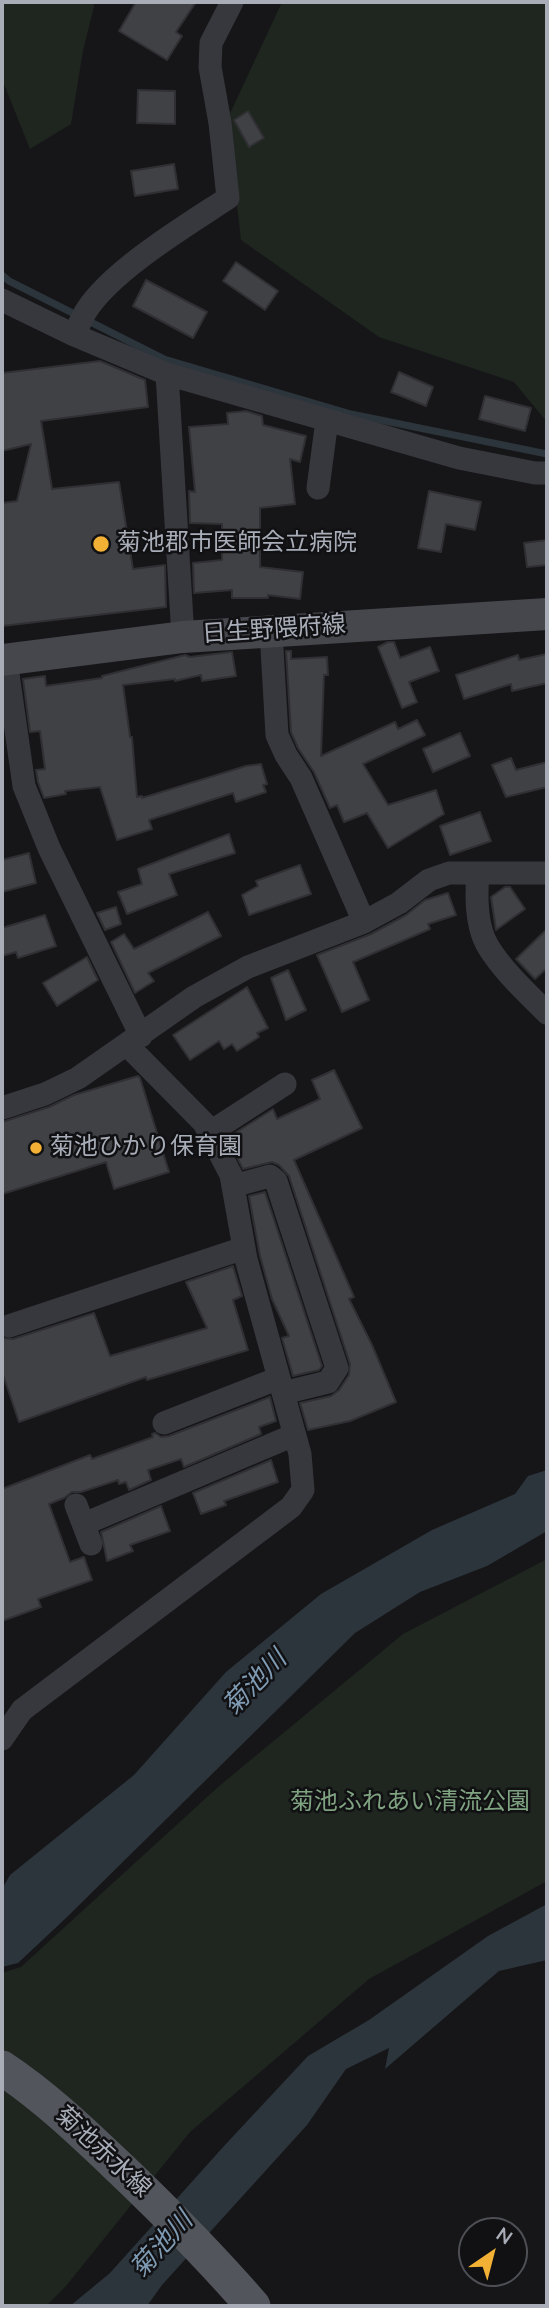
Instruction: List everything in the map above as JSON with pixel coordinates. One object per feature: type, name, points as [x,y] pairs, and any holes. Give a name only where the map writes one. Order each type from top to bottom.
[{"type":"main road","name":"日生野隈府線","points":[[4,660],[183,637],[547,614]]},
{"type":"main road","name":"菊池赤水線","points":[[2,2068],[79,2129],[208,2255],[252,2305]]},
{"type":"street","points":[[74,335],[87,309],[119,276],[159,244],[228,198],[220,123],[210,67],[211,43],[232,2]]},
{"type":"street","points":[[2,300],[74,335],[167,374],[459,458],[547,473]]},
{"type":"street","points":[[167,374],[183,637]]},
{"type":"street","points":[[318,488],[327,420]]},
{"type":"street","points":[[271,631],[277,735],[301,778],[364,922]]},
{"type":"street","points":[[2,1739],[22,1710],[291,1507],[303,1490],[300,1454],[244,1248],[231,1175],[204,1123],[134,1040],[48,848],[24,786],[4,660]]},
{"type":"street","points":[[2,1108],[45,1094],[78,1078],[194,997],[248,967],[364,922],[399,903],[429,880],[449,873],[547,873]]},
{"type":"street","points":[[478,873],[477,895],[483,934],[489,948],[547,1013]]},
{"type":"street","points":[[209,1133],[285,1084]]},
{"type":"street","points":[[164,1423],[281,1385],[328,1381],[337,1368],[276,1181],[270,1176],[233,1186]]},
{"type":"street","points":[[9,1326],[244,1248]]},
{"type":"street","points":[[83,1524],[294,1435]]},
{"type":"green space","points":[[2,2],[95,2],[83,51],[71,124],[30,149],[2,79]]},
{"type":"green space","points":[[282,2],[547,2],[547,422],[514,382],[379,337],[241,240],[227,120]]},
{"type":"green space","name":"菊池ふれあい清流公園","points":[[547,1559],[547,1881],[369,1979],[190,2132],[66,2286],[46,2306],[2,2306],[2,1973],[21,1967],[218,1787],[403,1634]]},
{"type":"water","name":"菊池川","points":[[547,1470],[547,1531],[487,1566],[420,1592],[355,1633],[66,1918],[18,1963],[2,1967],[2,1889],[10,1875],[134,1775],[226,1672],[321,1594],[432,1530],[515,1494],[528,1476]]},
{"type":"water","name":"菊池川","points":[[547,1904],[547,1960],[499,1971],[385,2069],[389,2048],[346,2069],[307,2125],[162,2285],[147,2306],[70,2306],[110,2273],[308,2056],[369,2020],[488,1936]]},
{"type":"building","points":[[136,2],[196,2],[176,32],[182,36],[167,60],[119,31]]},
{"type":"building","points":[[138,90],[175,91],[175,124],[137,123]]},
{"type":"building","points":[[248,111],[264,138],[249,147],[234,120]]},
{"type":"building","points":[[174,164],[178,189],[135,196],[131,171]]},
{"type":"building","points":[[236,262],[278,291],[265,310],[223,281]]},
{"type":"building","points":[[146,280],[207,312],[193,338],[133,306]]},
{"type":"building","points":[[100,361],[145,380],[148,407],[41,421],[52,489],[119,482],[133,569],[165,565],[166,607],[2,626],[2,503],[17,501],[31,444],[2,451],[2,373]]},
{"type":"building","points":[[399,372],[433,387],[426,406],[391,392]]},
{"type":"building","points":[[485,396],[531,408],[525,431],[479,419]]},
{"type":"building","points":[[246,411],[262,416],[263,425],[306,436],[300,462],[290,459],[295,504],[260,508],[260,567],[303,572],[300,599],[268,595],[268,598],[232,598],[232,590],[194,593],[193,563],[222,560],[222,524],[190,523],[189,491],[195,492],[189,427],[228,424],[227,413]]},
{"type":"building","points":[[429,491],[481,502],[475,530],[446,524],[441,552],[418,548]]},
{"type":"building","points":[[547,540],[547,565],[527,567],[524,543]]},
{"type":"building","points":[[394,642],[400,658],[430,647],[439,671],[409,682],[417,702],[402,708],[378,647]]},
{"type":"building","points":[[286,651],[291,651],[291,659],[327,657],[321,756],[395,722],[398,729],[417,720],[425,735],[363,764],[388,805],[436,790],[444,814],[388,848],[367,813],[344,822],[337,805],[330,808],[314,772],[291,732]]},
{"type":"building","points":[[232,652],[236,676],[202,681],[201,675],[175,681],[123,685],[132,737],[137,797],[142,798],[246,766],[261,764],[267,784],[263,785],[266,792],[236,802],[233,793],[149,820],[152,829],[117,840],[100,787],[65,791],[66,794],[44,798],[36,770],[45,769],[40,731],[30,732],[23,679],[45,676],[46,686],[102,678],[185,655],[190,657]]},
{"type":"building","points":[[547,654],[547,683],[512,691],[511,684],[464,699],[456,675],[518,655],[519,660]]},
{"type":"building","points":[[460,733],[470,756],[433,772],[423,749]]},
{"type":"building","points":[[511,758],[516,770],[547,762],[547,787],[506,797],[492,765]]},
{"type":"building","points":[[480,812],[491,841],[450,855],[440,826]]},
{"type":"building","points":[[229,834],[235,853],[169,874],[177,895],[127,914],[118,892],[142,884],[138,869]]},
{"type":"building","points":[[29,853],[36,883],[2,892],[2,860]]},
{"type":"building","points":[[300,865],[311,894],[249,915],[242,895],[258,886],[256,881]]},
{"type":"building","points":[[505,887],[510,887],[525,909],[496,930],[491,897]]},
{"type":"building","points":[[448,893],[456,915],[428,924],[430,929],[353,962],[369,1000],[342,1012],[317,955],[371,934],[406,915],[425,900]]},
{"type":"building","points":[[116,907],[121,924],[105,930],[97,913]]},
{"type":"building","points":[[208,912],[221,936],[148,973],[154,981],[135,993],[111,942],[124,934],[134,949]]},
{"type":"building","points":[[45,915],[56,946],[18,958],[16,952],[2,956],[2,928]]},
{"type":"building","points":[[547,929],[547,968],[535,979],[516,959]]},
{"type":"building","points":[[87,957],[98,980],[57,1006],[43,983]]},
{"type":"building","points":[[288,970],[306,1010],[286,1020],[271,978]]},
{"type":"building","points":[[247,987],[268,1028],[257,1033],[259,1037],[237,1051],[232,1044],[224,1049],[219,1041],[190,1060],[173,1035]]},
{"type":"building","points":[[334,1070],[362,1128],[294,1160],[354,1297],[349,1299],[396,1402],[350,1421],[308,1430],[300,1403],[331,1396],[339,1390],[349,1375],[350,1364],[289,1176],[279,1165],[272,1162],[243,1169],[227,1138],[273,1109],[277,1119],[320,1099],[312,1080]]},
{"type":"building","points":[[138,1076],[169,1172],[114,1189],[106,1162],[2,1194],[2,1122],[49,1107],[74,1095]]},
{"type":"building","points":[[265,1192],[322,1366],[319,1370],[293,1376],[282,1338],[289,1336],[272,1299],[260,1256],[249,1196]]},
{"type":"building","points":[[233,1266],[242,1296],[233,1300],[248,1350],[147,1380],[146,1377],[19,1422],[2,1372],[2,1338],[13,1339],[94,1313],[110,1356],[207,1328],[186,1282]]},
{"type":"building","points":[[270,1397],[276,1421],[259,1427],[261,1434],[184,1467],[181,1459],[148,1470],[151,1480],[129,1490],[126,1482],[119,1484],[118,1480],[81,1492],[72,1492],[49,1504],[70,1562],[84,1557],[92,1580],[38,1599],[41,1607],[2,1621],[2,1489],[90,1455],[92,1459],[153,1437],[152,1434],[155,1433],[161,1437],[169,1436]]},
{"type":"building","points":[[271,1460],[278,1482],[224,1501],[226,1505],[201,1514],[193,1493]]},
{"type":"building","points":[[161,1506],[170,1531],[130,1545],[133,1551],[107,1561],[101,1532]]},
{"type":"waterway","points":[[2,275],[9,281],[164,359],[351,414],[547,454]]},
{"type":"place","name":"菊池郡市医師会立病院","points":[[101,544]]},
{"type":"place","name":"菊池ひかり保育園","points":[[36,1148]]}]
